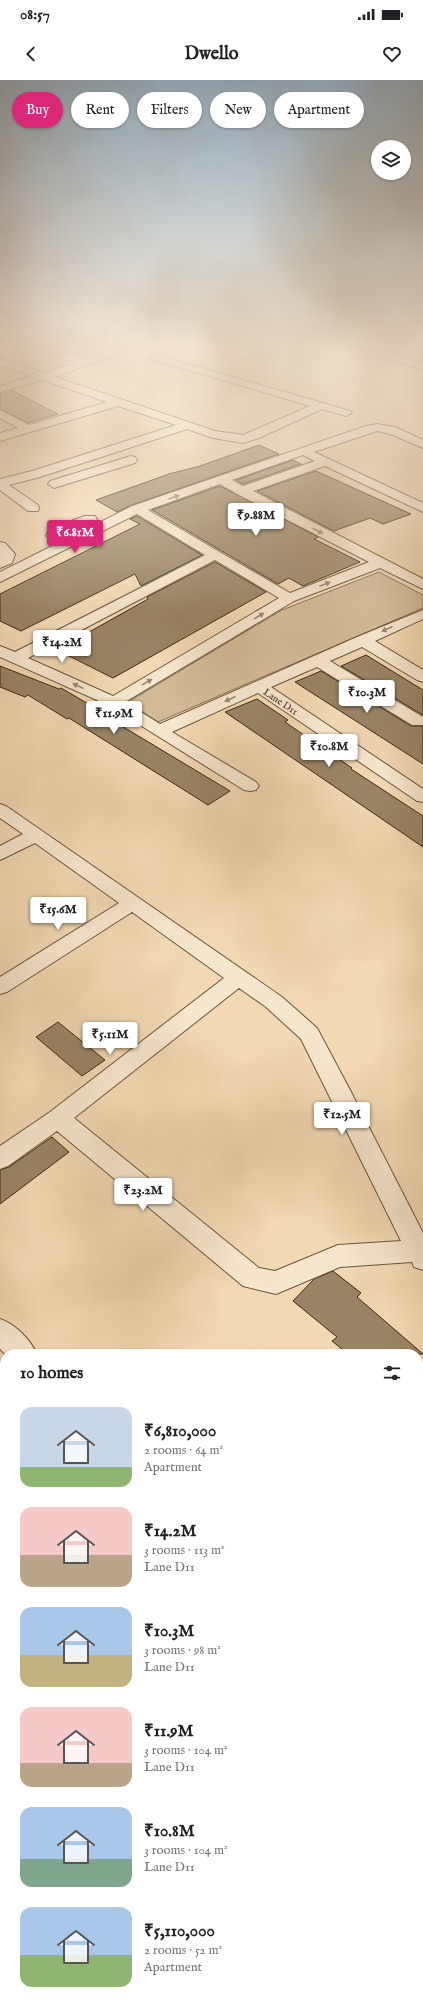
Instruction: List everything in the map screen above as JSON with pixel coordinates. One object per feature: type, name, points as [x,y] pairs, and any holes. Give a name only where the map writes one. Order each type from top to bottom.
[{"type":"street","points":[[0,437],[11,434]]},
{"type":"street","points":[[0,483],[36,474],[163,434]]},
{"type":"street","points":[[190,441],[213,434],[243,439],[260,434]]},
{"type":"street","points":[[0,578],[68,543],[114,522],[137,509],[358,434]]},
{"type":"street","points":[[397,434],[423,444]]},
{"type":"street","points":[[302,452],[423,508]]},
{"type":"street","points":[[54,484],[145,455]]},
{"type":"street","points":[[241,491],[324,462]]},
{"type":"street","points":[[36,474],[70,493]]},
{"type":"street","points":[[222,480],[380,564],[423,585]]},
{"type":"street","points":[[0,483],[33,508]]},
{"type":"street","points":[[137,509],[289,598]]},
{"type":"street","points":[[0,546],[8,554],[7,560],[0,564]]},
{"type":"street","points":[[15,658],[215,554]]},
{"type":"street","points":[[114,702],[289,598],[380,564]]},
{"type":"street","points":[[159,731],[423,614]]},
{"type":"street","points":[[362,640],[423,677]]},
{"type":"street","points":[[0,652],[114,702],[250,786]]},
{"type":"street","points":[[317,660],[418,721]]},
{"type":"street","name":"Lane D11","points":[[258,686],[423,797]]},
{"type":"street","points":[[0,810],[274,1002],[308,1034],[339,1090],[421,1255],[338,1256],[276,1283],[252,1278],[58,1118]]},
{"type":"street","points":[[0,854],[36,835]]},
{"type":"street","points":[[0,987],[133,903]]},
{"type":"street","points":[[0,1159],[58,1118],[238,978]]},
{"type":"street","points":[[0,1331],[18,1349]]},
{"type":"shaded area","points":[[379,572],[423,595],[423,608],[158,722],[128,702],[282,610]]},
{"type":"building","points":[[259,445],[279,454],[132,505],[117,512],[96,500],[169,474],[200,466]]},
{"type":"building","points":[[293,460],[301,464],[243,484],[236,480]]},
{"type":"building","points":[[316,471],[411,514],[383,524],[370,518],[334,531],[257,491]]},
{"type":"building","points":[[220,486],[318,537],[314,539],[360,562],[303,586],[289,578],[278,584],[152,510]]},
{"type":"building","points":[[137,516],[202,555],[141,586],[135,574],[21,631],[0,621],[0,594],[140,524],[130,519]]},
{"type":"building","points":[[215,562],[266,592],[113,678],[57,650],[148,599],[147,597]]},
{"type":"building","points":[[366,655],[423,690],[423,715],[341,666]]},
{"type":"building","points":[[0,666],[59,689],[61,688],[230,791],[208,805],[69,718],[67,719],[28,695],[25,697],[0,687]]},
{"type":"building","points":[[321,671],[411,726],[423,726],[423,764],[295,682]]},
{"type":"building","points":[[257,699],[288,720],[285,722],[352,768],[351,769],[423,816],[423,847],[225,712]]},
{"type":"building","points":[[58,1022],[105,1060],[82,1076],[36,1037]]},
{"type":"building","points":[[52,1137],[69,1152],[0,1204],[0,1170],[9,1167]]},
{"type":"building","points":[[333,1271],[361,1293],[357,1297],[417,1349],[342,1349],[332,1341],[337,1337],[293,1301],[314,1279]]}]
